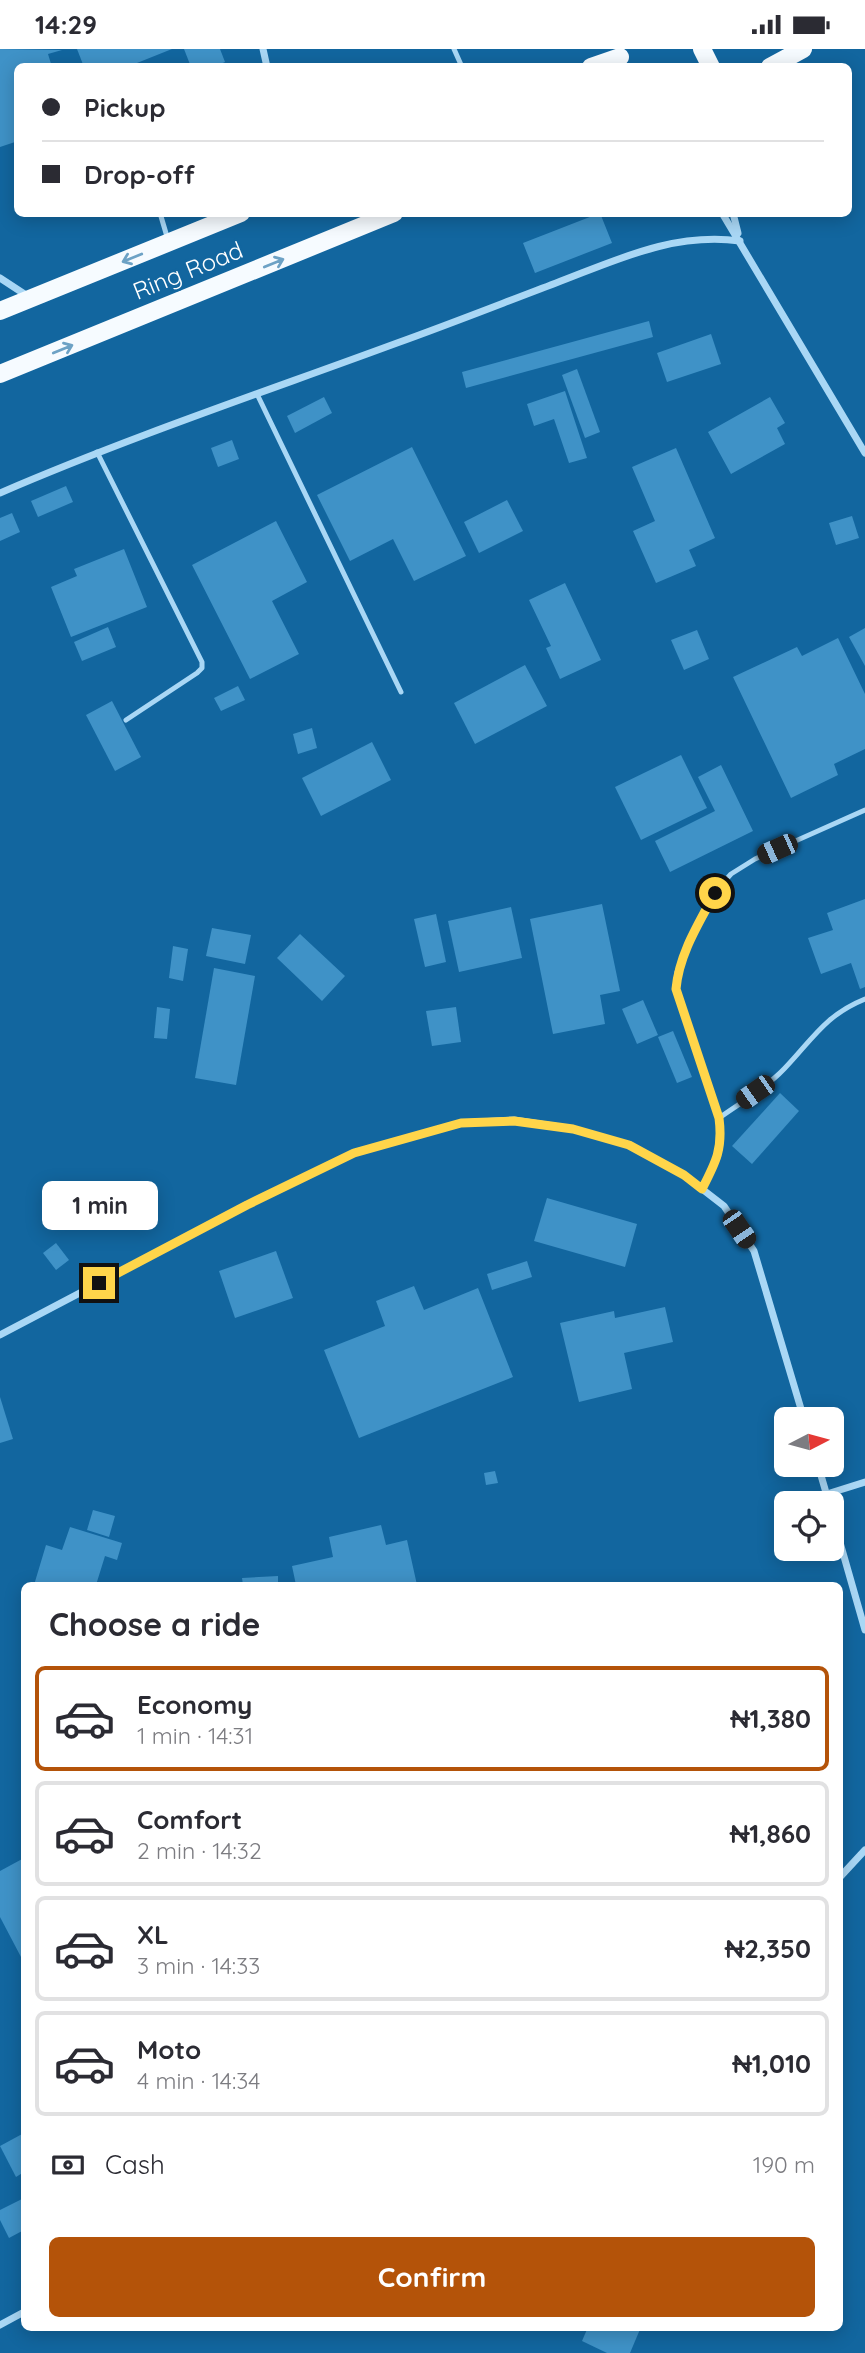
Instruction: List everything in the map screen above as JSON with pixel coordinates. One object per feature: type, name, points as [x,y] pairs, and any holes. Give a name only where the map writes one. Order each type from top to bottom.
[{"type":"main road","points":[[777,63],[803,49]]},
{"type":"main road","name":"Ring Road","points":[[0,311],[231,217]]},
{"type":"main road","name":"Ring Road","points":[[0,374],[384,217]]},
{"type":"street","points":[[725,217],[865,453]]},
{"type":"street","points":[[734,217],[740,241]]},
{"type":"street","points":[[0,493],[97,452],[634,254],[685,240],[718,238],[740,241]]},
{"type":"street","points":[[0,278],[31,299]]},
{"type":"street","points":[[0,1335],[247,1205],[354,1153],[461,1123],[514,1121],[573,1129],[629,1145],[684,1175],[724,1206],[754,1251],[800,1407]]},
{"type":"street","points":[[836,1491],[865,1482]]},
{"type":"street","points":[[844,1556],[865,1630]]},
{"type":"street","points":[[843,1874],[865,1850]]},
{"type":"street","points":[[0,2325],[21,2314]]},
{"type":"lane","points":[[161,217],[169,243]]},
{"type":"lane","points":[[257,394],[401,692]]},
{"type":"lane","points":[[97,452],[202,661],[202,668],[197,673],[126,720]]},
{"type":"lane","points":[[702,1189],[717,1161],[721,1139],[719,1118],[676,989],[677,972],[692,936],[715,893],[731,874],[755,859],[865,810]]},
{"type":"lane","points":[[719,1118],[773,1080],[816,1030],[839,1010],[865,999]]},
{"type":"building","points":[[0,49],[62,50],[48,54],[51,63],[14,63],[14,142],[0,147]]},
{"type":"building","points":[[77,49],[172,49],[137,63],[82,63]]},
{"type":"building","points":[[184,49],[220,49],[225,62],[223,63],[189,63]]},
{"type":"building","points":[[590,217],[602,217],[612,243],[535,273],[523,243]]},
{"type":"building","points":[[649,321],[653,337],[466,388],[462,372]]},
{"type":"building","points":[[711,334],[721,364],[667,382],[657,353]]},
{"type":"building","points":[[577,369],[600,432],[585,438],[562,375]]},
{"type":"building","points":[[565,391],[587,458],[569,463],[554,419],[534,426],[527,404]]},
{"type":"building","points":[[324,397],[332,413],[295,433],[287,416]]},
{"type":"building","points":[[770,397],[785,423],[777,428],[785,444],[731,474],[708,432]]},
{"type":"building","points":[[232,440],[239,459],[218,467],[211,448]]},
{"type":"building","points":[[412,447],[466,556],[414,581],[393,539],[350,561],[317,495]]},
{"type":"building","points":[[676,448],[715,538],[689,550],[696,566],[656,583],[633,531],[655,521],[632,467]]},
{"type":"building","points":[[66,486],[73,502],[38,517],[31,501]]},
{"type":"building","points":[[507,500],[523,531],[479,553],[464,522]]},
{"type":"building","points":[[12,513],[20,532],[0,541],[0,518]]},
{"type":"building","points":[[852,516],[859,538],[836,545],[829,523]]},
{"type":"building","points":[[276,521],[307,582],[272,601],[299,654],[250,679],[192,565]]},
{"type":"building","points":[[124,549],[147,607],[71,637],[51,587],[77,576],[74,569]]},
{"type":"building","points":[[565,583],[601,660],[560,679],[546,648],[551,646],[529,600]]},
{"type":"building","points":[[108,627],[116,647],[82,661],[74,642]]},
{"type":"building","points":[[865,628],[865,666],[849,637]]},
{"type":"building","points":[[697,630],[709,659],[684,670],[671,640]]},
{"type":"building","points":[[838,638],[865,694],[865,749],[834,764],[838,775],[791,798],[733,677],[797,647],[802,656]]},
{"type":"building","points":[[525,665],[547,706],[475,744],[454,703]]},
{"type":"building","points":[[238,686],[245,700],[221,711],[214,698]]},
{"type":"building","points":[[112,701],[141,757],[115,771],[86,715]]},
{"type":"building","points":[[312,728],[317,748],[298,754],[293,734]]},
{"type":"building","points":[[372,742],[391,780],[321,816],[302,778]]},
{"type":"building","points":[[681,755],[707,808],[641,840],[615,787]]},
{"type":"building","points":[[721,765],[753,831],[670,872],[655,841],[715,811],[698,777]]},
{"type":"building","points":[[865,899],[865,987],[860,989],[851,963],[821,974],[808,938],[833,930],[827,913]]},
{"type":"building","points":[[602,904],[620,991],[600,995],[605,1024],[553,1034],[530,919]]},
{"type":"building","points":[[511,907],[522,958],[459,972],[448,921]]},
{"type":"building","points":[[436,914],[446,962],[425,967],[414,919]]},
{"type":"building","points":[[212,928],[251,935],[245,964],[206,956]]},
{"type":"building","points":[[300,934],[345,976],[322,1001],[277,958]]},
{"type":"building","points":[[173,946],[188,949],[183,981],[169,978]]},
{"type":"building","points":[[214,968],[255,976],[236,1085],[195,1078]]},
{"type":"building","points":[[643,1000],[658,1035],[637,1044],[622,1009]]},
{"type":"building","points":[[157,1007],[170,1009],[167,1039],[154,1038]]},
{"type":"building","points":[[456,1007],[461,1042],[432,1046],[426,1011]]},
{"type":"building","points":[[673,1031],[692,1077],[677,1083],[658,1037]]},
{"type":"building","points":[[780,1093],[799,1111],[752,1164],[732,1146]]},
{"type":"building","points":[[547,1198],[637,1224],[625,1267],[534,1241]]},
{"type":"building","points":[[56,1243],[69,1260],[56,1270],[43,1253]]},
{"type":"building","points":[[276,1251],[293,1298],[235,1318],[219,1271]]},
{"type":"building","points":[[527,1261],[532,1277],[492,1290],[487,1274]]},
{"type":"building","points":[[414,1286],[424,1310],[478,1288],[513,1377],[359,1438],[324,1350],[385,1326],[376,1301]]},
{"type":"building","points":[[665,1307],[673,1342],[624,1353],[632,1389],[579,1402],[560,1323],[614,1311],[615,1318]]},
{"type":"building","points":[[0,1397],[13,1439],[0,1443]]},
{"type":"building","points":[[495,1471],[498,1483],[486,1485],[484,1473]]},
{"type":"building","points":[[93,1510],[115,1516],[109,1537],[87,1530]]},
{"type":"building","points":[[381,1525],[386,1545],[407,1540],[416,1582],[295,1582],[292,1566],[333,1557],[329,1537]]},
{"type":"building","points":[[70,1527],[122,1543],[117,1560],[105,1556],[97,1582],[35,1582],[46,1545],[62,1550]]},
{"type":"building","points":[[278,1576],[278,1582],[243,1582],[242,1578]]},
{"type":"building","points":[[21,1860],[21,1957],[0,1917],[0,1871]]},
{"type":"building","points":[[21,2135],[21,2174],[16,2177],[0,2146]]},
{"type":"building","points":[[21,2200],[21,2232],[9,2238],[0,2220],[0,2210]]},
{"type":"building","points":[[586,2331],[639,2331],[630,2353],[607,2353],[582,2341]]},
{"type":"route","points":[[99,1283],[247,1205],[354,1153],[461,1123],[514,1121],[573,1129],[629,1145],[684,1175],[702,1189],[717,1161],[721,1139],[719,1118],[676,989],[677,972],[715,893]]}]
